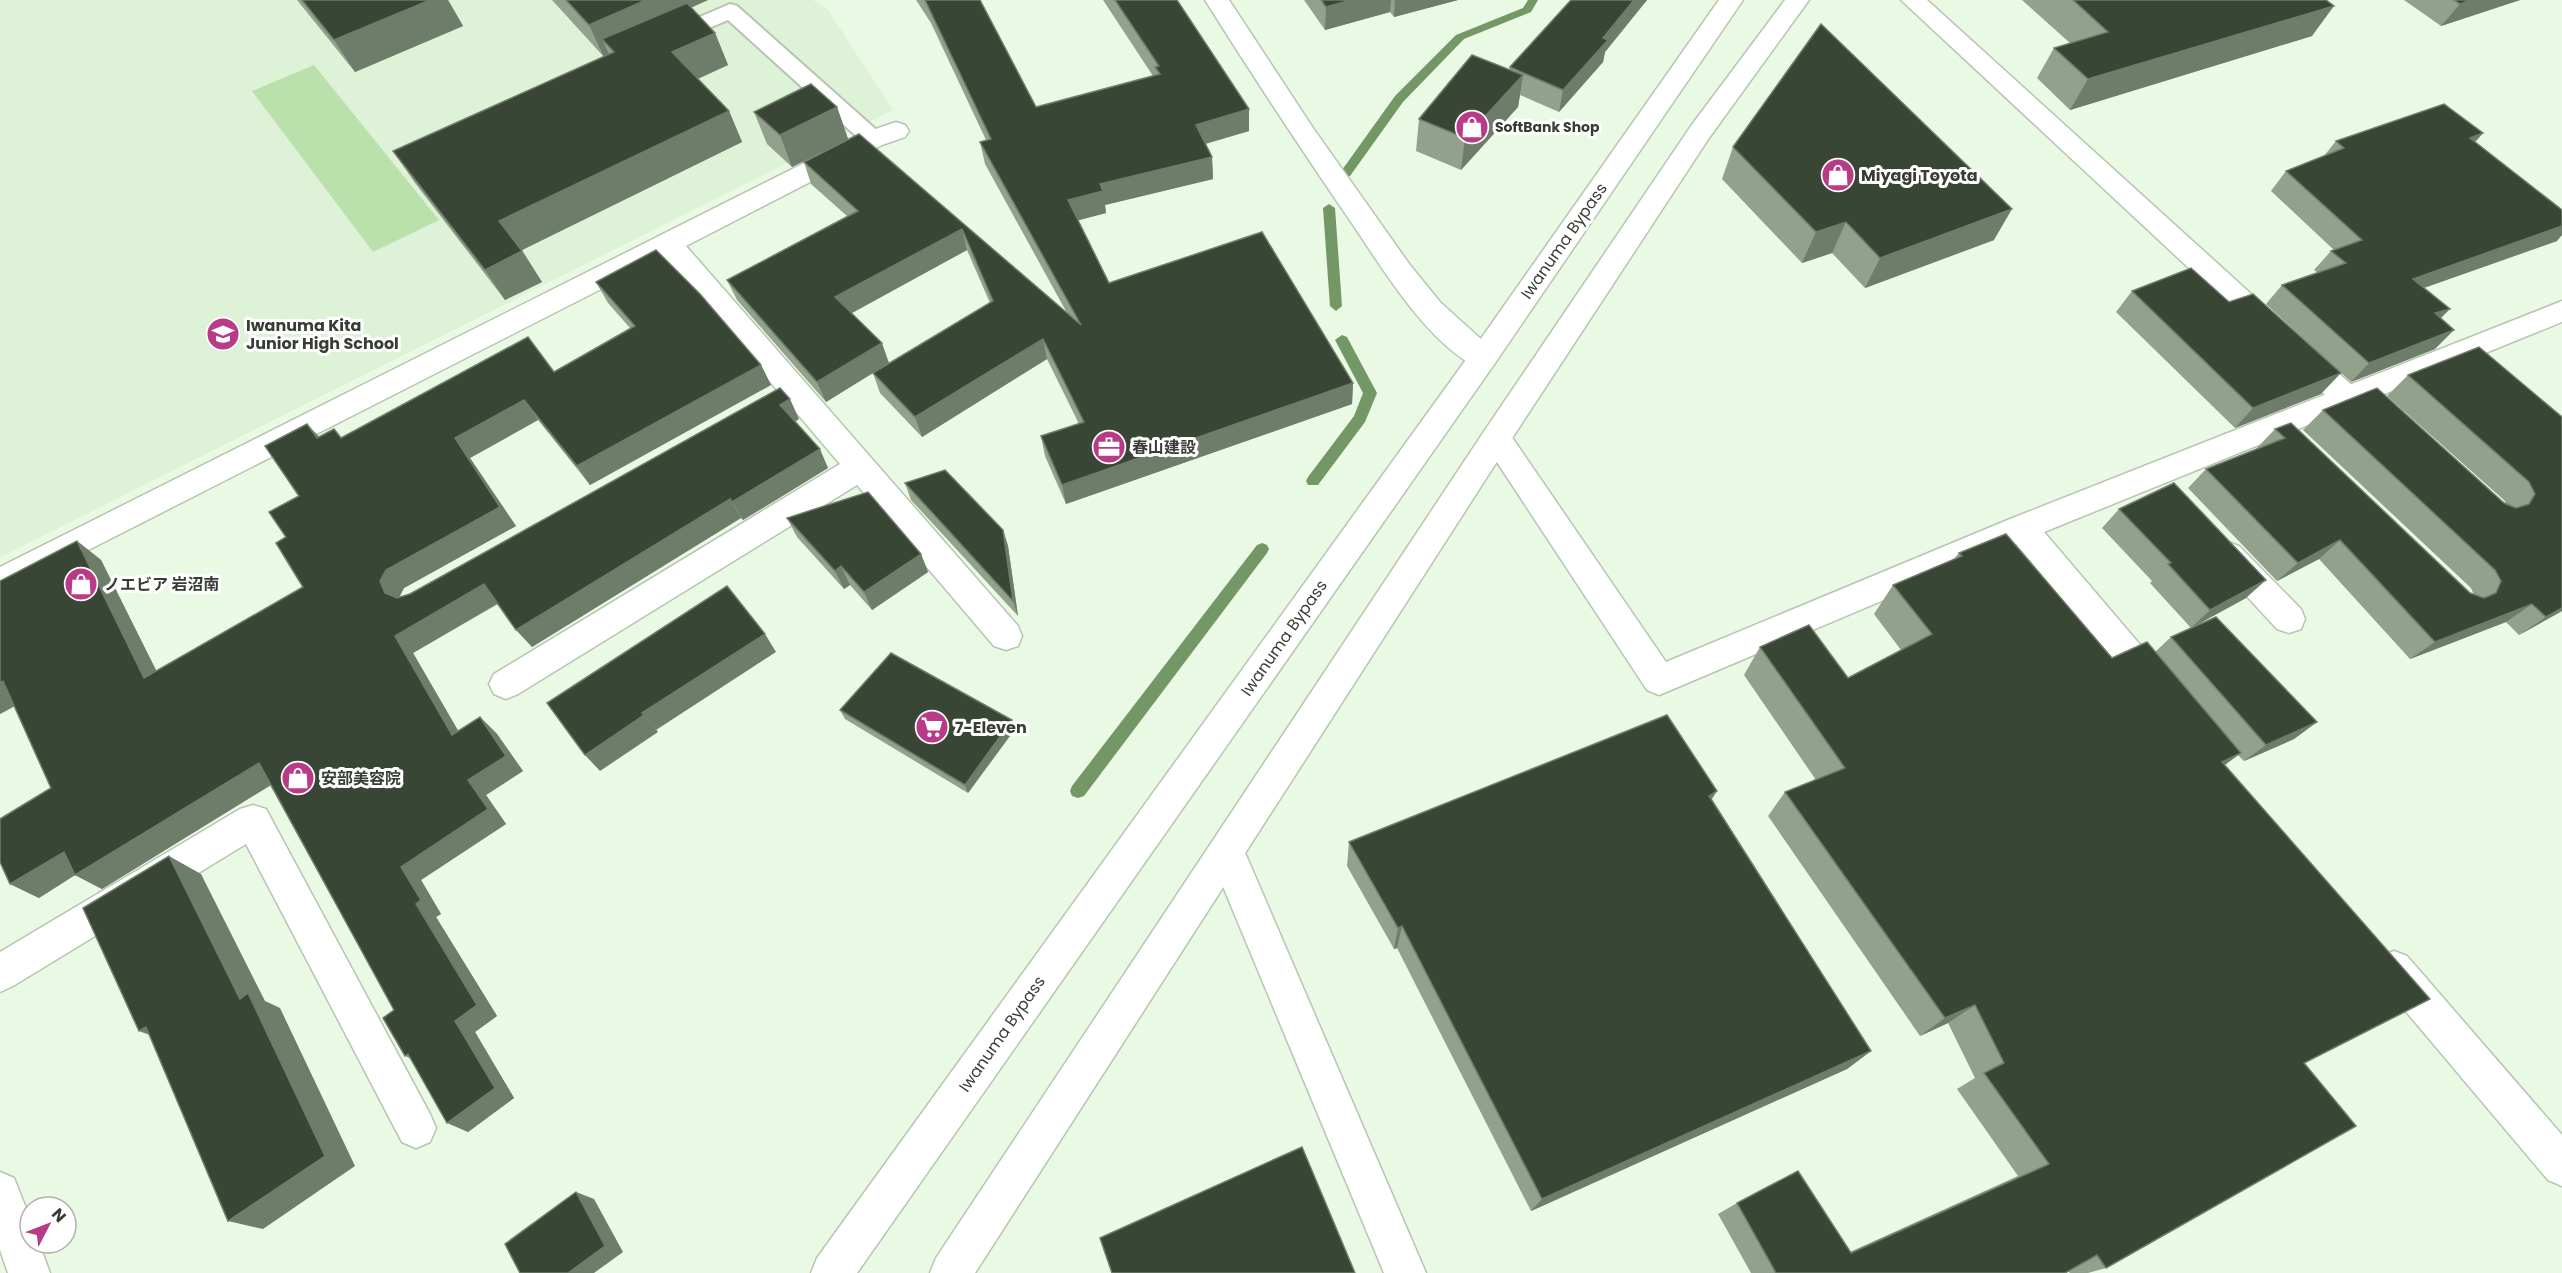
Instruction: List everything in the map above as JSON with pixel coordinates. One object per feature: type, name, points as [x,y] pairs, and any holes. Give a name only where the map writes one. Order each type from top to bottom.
[{"type":"main road","points":[[1217,0],[1292,119],[1422,303],[1455,337],[1483,358]]},
{"type":"main road","name":"Iwanuma Bypass","points":[[832,1273],[1483,358],[1731,0]]},
{"type":"main road","points":[[951,1273],[1496,438],[1700,132],[1797,0]]},
{"type":"main road","points":[[1913,0],[2354,395],[2387,416]]},
{"type":"main road","points":[[0,582],[884,135]]},
{"type":"main road","points":[[668,243],[1006,636]]},
{"type":"main road","points":[[1496,438],[1659,680],[2021,528],[2562,311]]},
{"type":"main road","points":[[763,406],[794,388]]},
{"type":"main road","points":[[2277,426],[2303,450]]},
{"type":"main road","points":[[506,684],[861,467]]},
{"type":"main road","points":[[2153,475],[2177,501]]},
{"type":"main road","points":[[2021,528],[2175,710]]},
{"type":"main road","points":[[2209,534],[2289,619]]},
{"type":"main road","points":[[0,973],[253,821],[416,1128]]},
{"type":"main road","points":[[1227,853],[1405,1273]]},
{"type":"main road","points":[[2376,947],[2562,1166]]},
{"type":"main road","points":[[0,1192],[29,1273]]},
{"type":"lane","points":[[654,45],[754,0]]},
{"type":"lane","points":[[730,11],[884,135]]},
{"type":"shaded area","name":"Iwanuma Kita Junior High School","points":[[0,0],[813,0],[828,10],[893,110],[0,557]]},
{"type":"green space","points":[[314,65],[439,220],[373,252],[252,91]]},
{"type":"building","points":[[302,0],[430,0],[334,40]]},
{"type":"building","points":[[566,0],[646,0],[589,25]]},
{"type":"building","points":[[925,0],[980,0],[1036,107],[1160,74],[1155,67],[1159,66],[1115,0],[1177,0],[1249,109],[1196,125],[1212,157],[1100,184],[1103,191],[1068,200],[1109,283],[1262,232],[1353,383],[1062,485],[1041,436],[1084,422],[1043,339],[915,417],[873,373],[993,301],[962,229],[835,297],[882,343],[817,382],[727,280],[858,211],[804,162],[859,134],[1081,325],[980,142],[991,139]]},
{"type":"building","points":[[1321,0],[1351,0],[1326,7]]},
{"type":"building","points":[[1571,0],[1634,0],[1603,38],[1608,40],[1563,90],[1510,67]]},
{"type":"building","points":[[2073,0],[2326,0],[2334,6],[2088,79],[2054,48],[2108,32]]},
{"type":"building","points":[[2454,0],[2471,0],[2460,4]]},
{"type":"building","points":[[687,3],[715,33],[672,52],[729,111],[499,221],[522,251],[485,270],[393,151],[614,52],[602,39]]},
{"type":"building","points":[[1821,24],[2012,209],[1880,258],[1846,222],[1816,232],[1733,147]]},
{"type":"building","points":[[1472,55],[1523,75],[1465,138],[1419,119]]},
{"type":"building","points":[[811,84],[837,107],[780,135],[754,112]]},
{"type":"building","points":[[2444,104],[2483,133],[2470,138],[2562,210],[2562,226],[2413,279],[2450,309],[2435,313],[2454,330],[2369,363],[2282,285],[2346,263],[2331,251],[2362,240],[2286,171],[2344,148],[2336,141]]},
{"type":"building","points":[[656,250],[700,294],[761,365],[577,466],[524,400],[455,438],[500,507],[386,570],[380,581],[385,593],[397,598],[410,594],[780,388],[790,399],[780,405],[820,449],[732,502],[730,499],[516,630],[484,584],[395,636],[452,735],[480,717],[506,756],[468,780],[488,809],[401,867],[421,900],[416,904],[477,1005],[455,1021],[495,1088],[447,1123],[408,1054],[405,1056],[383,1018],[394,1010],[259,763],[75,875],[64,852],[10,884],[0,862],[0,819],[51,788],[3,681],[0,683],[0,581],[77,541],[144,678],[303,587],[276,543],[286,537],[269,512],[299,496],[265,446],[307,424],[317,438],[334,429],[341,438],[528,337],[554,372],[635,326],[596,282]]},
{"type":"building","points":[[2191,268],[2229,302],[2253,294],[2341,373],[2253,408],[2132,291]]},
{"type":"building","points":[[2479,347],[2562,417],[2562,608],[2546,617],[2532,604],[2435,642],[2340,540],[2298,563],[2206,469],[2285,438],[2275,429],[2291,423],[2470,593],[2484,598],[2496,593],[2501,581],[2495,570],[2323,410],[2377,388],[2504,503],[2516,508],[2529,504],[2535,494],[2529,482],[2408,375]]},
{"type":"building","points":[[945,470],[1003,530],[1013,601],[905,483]]},
{"type":"building","points":[[2174,483],[2266,580],[2210,610],[2168,564],[2171,563],[2119,509]]},
{"type":"building","points":[[868,492],[921,554],[864,592],[841,566],[835,571],[787,518]]},
{"type":"building","points":[[2006,534],[2112,658],[2147,642],[2241,753],[2222,762],[2430,999],[2304,1063],[2356,1126],[2106,1268],[2097,1255],[2065,1273],[1776,1273],[1737,1203],[1798,1171],[1851,1253],[2049,1164],[1984,1073],[2004,1063],[1975,1005],[1945,1018],[1785,792],[1845,768],[1760,647],[1809,625],[1848,678],[1932,634],[1893,585],[1962,556],[1959,553]]},
{"type":"building","points":[[727,586],[765,634],[642,713],[644,715],[585,755],[547,703]]},
{"type":"building","points":[[2216,617],[2317,722],[2266,745],[2171,637]]},
{"type":"building","points":[[891,653],[1012,720],[965,785],[840,710]]},
{"type":"building","points":[[1667,715],[1717,791],[1709,796],[1871,1051],[1542,1199],[1402,926],[1398,928],[1349,842]]},
{"type":"building","points":[[169,856],[240,999],[248,993],[325,1156],[228,1221],[146,1027],[139,1031],[83,908]]},
{"type":"building","points":[[1302,1147],[1355,1273],[1112,1273],[1100,1238]]},
{"type":"building","points":[[576,1192],[605,1246],[568,1273],[520,1273],[505,1244]]},
{"type":"waterway","points":[[1346,173],[1399,99],[1460,37],[1527,10],[1533,0]]},
{"type":"waterway","points":[[1329,208],[1336,306]]},
{"type":"waterway","points":[[1313,481],[1360,418],[1370,393],[1342,340]]},
{"type":"waterway","points":[[1078,791],[1262,549]]},
{"type":"place","name":"SoftBank Shop","points":[[1472,127]]},
{"type":"place","name":"Miyagi Toyota","points":[[1838,175]]},
{"type":"place","name":"Iwanuma Kita Junior High School","points":[[223,334]]},
{"type":"place","name":"春山建設","points":[[1109,447]]},
{"type":"place","name":"ノエビア 岩沼南","points":[[81,584]]},
{"type":"place","name":"7-Eleven","points":[[932,727]]},
{"type":"place","name":"安部美容院","points":[[298,778]]}]
